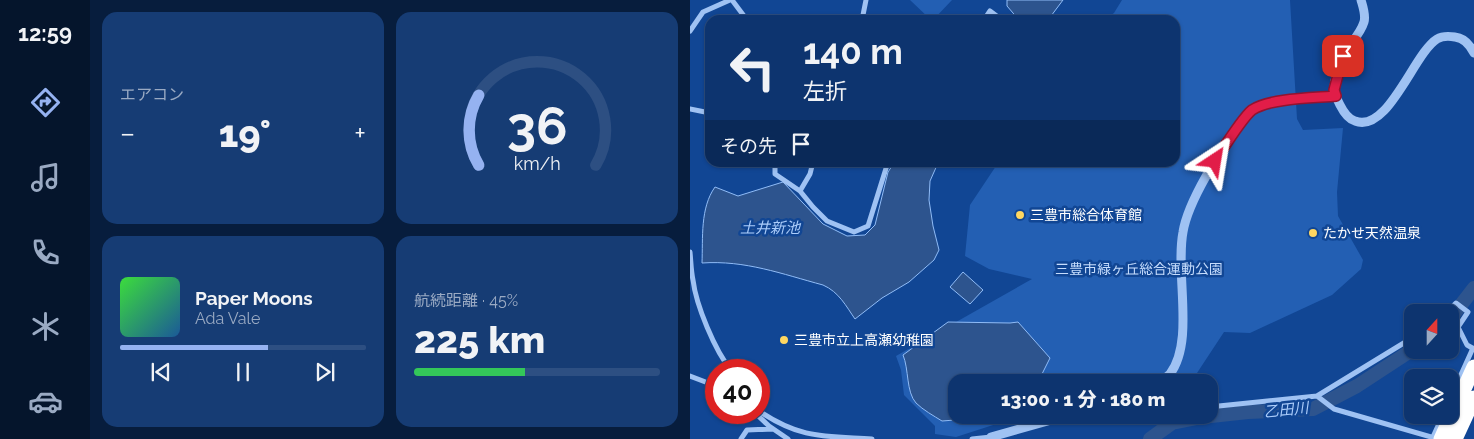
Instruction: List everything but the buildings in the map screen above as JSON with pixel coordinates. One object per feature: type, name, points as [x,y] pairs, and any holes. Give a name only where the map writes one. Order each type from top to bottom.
[{"type":"highway","points":[[1436,439],[1474,367]]},
{"type":"highway","points":[[1455,439],[1474,398]]},
{"type":"street","points":[[690,31],[703,12],[731,0],[743,15]]},
{"type":"street","points":[[863,15],[866,0]]},
{"type":"street","points":[[1361,0],[1365,20],[1361,30],[1341,60],[1334,90],[1347,116],[1355,121],[1372,120],[1382,113],[1428,47],[1437,39],[1447,36],[1457,37],[1464,40],[1474,53]]},
{"type":"street","points":[[1170,374],[1177,362],[1182,348],[1183,323],[1180,279],[1183,232],[1193,204],[1215,161],[1230,138],[1252,111],[1270,103],[1336,96]]},
{"type":"street","points":[[690,109],[705,112]]},
{"type":"street","points":[[775,167],[775,174],[800,191],[827,220],[854,232],[868,226],[886,167]]},
{"type":"street","points":[[800,191],[810,174],[812,167]]},
{"type":"street","points":[[690,252],[691,282],[716,346],[724,359]]},
{"type":"street","points":[[1459,305],[1468,312],[1459,326]]},
{"type":"street","points":[[1459,329],[1467,346],[1474,348],[1459,380]]},
{"type":"street","points":[[1218,406],[1318,396],[1404,343]]},
{"type":"street","points":[[690,376],[705,382]]},
{"type":"street","points":[[1318,396],[1334,409],[1436,439],[1440,424]]},
{"type":"street","points":[[770,419],[778,424],[804,434],[828,438],[872,439]]},
{"type":"street","points":[[768,424],[788,439]]},
{"type":"street","points":[[972,439],[991,438],[1039,424]]},
{"type":"street","points":[[741,439],[747,430],[774,429]]},
{"type":"green space","points":[[910,0],[952,0],[938,15],[926,15]]},
{"type":"green space","name":"三豊市緑ヶ丘総合運動公園","points":[[1122,0],[1290,0],[1297,119],[1303,130],[1343,128],[1337,192],[1338,216],[1363,260],[1361,269],[1332,295],[1250,333],[1224,332],[1195,374],[948,374],[948,424],[996,424],[956,437],[935,434],[935,426],[904,395],[901,370],[896,356],[1032,279],[989,269],[965,256],[970,205],[995,167],[1180,167],[1180,15],[1111,15]]},
{"type":"water","points":[[1007,0],[1063,0],[1052,15],[1015,15],[1007,6]]},
{"type":"water","name":"土井新池","points":[[891,167],[936,167],[930,181],[929,200],[939,250],[934,260],[909,282],[882,298],[855,319],[838,295],[823,285],[778,272],[748,266],[702,263],[705,214],[710,195],[715,187],[738,196],[783,182],[823,224],[847,236],[865,235],[875,225],[888,172]]},
{"type":"water","points":[[963,272],[983,290],[970,304],[950,287]]},
{"type":"water","points":[[948,322],[1018,322],[1050,358],[1042,374],[948,374],[948,421],[942,421],[919,406],[913,398],[903,355]]},
{"type":"waterway","name":"乙田川","points":[[1459,307],[1474,288]]},
{"type":"waterway","name":"乙田川","points":[[1150,439],[1172,423],[1202,417],[1248,412],[1313,409],[1357,386],[1404,355]]},
{"type":"place","name":"三豊市総合体育館","points":[[1020,215]]},
{"type":"place","name":"たかせ天然温泉","points":[[1313,233]]},
{"type":"place","name":"三豊市立上高瀬幼稚園","points":[[784,340]]},
{"type":"route","points":[[1215,161],[1230,138],[1252,111],[1270,103],[1336,96],[1334,90],[1343,56]]}]
